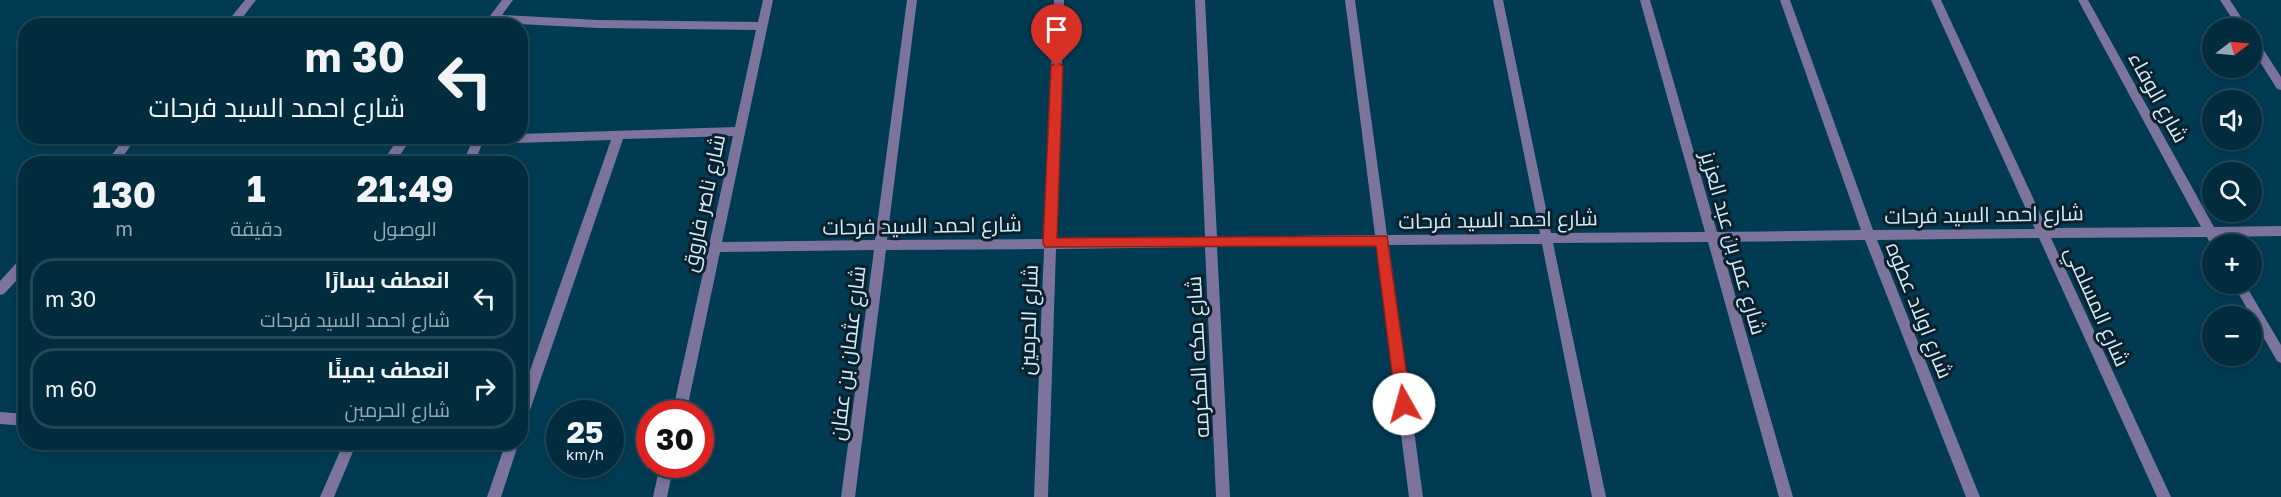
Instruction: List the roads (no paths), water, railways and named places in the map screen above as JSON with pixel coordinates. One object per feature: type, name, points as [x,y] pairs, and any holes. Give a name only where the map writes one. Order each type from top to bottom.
[{"type":"street","points":[[236,18],[251,0]]},
{"type":"street","points":[[495,18],[508,0]]},
{"type":"street","name":"شارع ناصر فاروق","points":[[682,400],[768,0]]},
{"type":"street","name":"شارع عثمان بن عفان","points":[[848,497],[912,0]]},
{"type":"street","name":"شارع الحرمين","points":[[1041,497],[1059,0]]},
{"type":"street","name":"شارع مكه المكرمه","points":[[1200,0],[1223,497]]},
{"type":"street","points":[[1350,0],[1416,497]]},
{"type":"street","points":[[1498,0],[1599,497]]},
{"type":"street","name":"شارع عمر بن عبد العزيز","points":[[1645,0],[1786,497]]},
{"type":"street","name":"شارع اولاد عطوه","points":[[1785,0],[1869,235],[1973,497]]},
{"type":"street","name":"شارع المسلمي","points":[[1936,0],[2164,497]]},
{"type":"street","name":"شارع الوفاء","points":[[2083,0],[2212,234]]},
{"type":"street","points":[[2225,0],[2237,18]]},
{"type":"street","points":[[528,23],[763,26]]},
{"type":"street","points":[[2262,57],[2281,86]]},
{"type":"street","points":[[528,137],[740,131]]},
{"type":"street","points":[[528,397],[619,134]]},
{"type":"street","points":[[117,156],[126,144]]},
{"type":"street","name":"شارع احمد السيد فرحات","points":[[716,247],[2281,231]]},
{"type":"street","points":[[0,290],[18,270]]},
{"type":"street","points":[[2245,294],[2281,357]]},
{"type":"street","points":[[0,418],[18,419]]},
{"type":"street","points":[[327,497],[347,450]]},
{"type":"street","points":[[494,497],[510,450]]},
{"type":"street","points":[[660,497],[664,478]]}]
